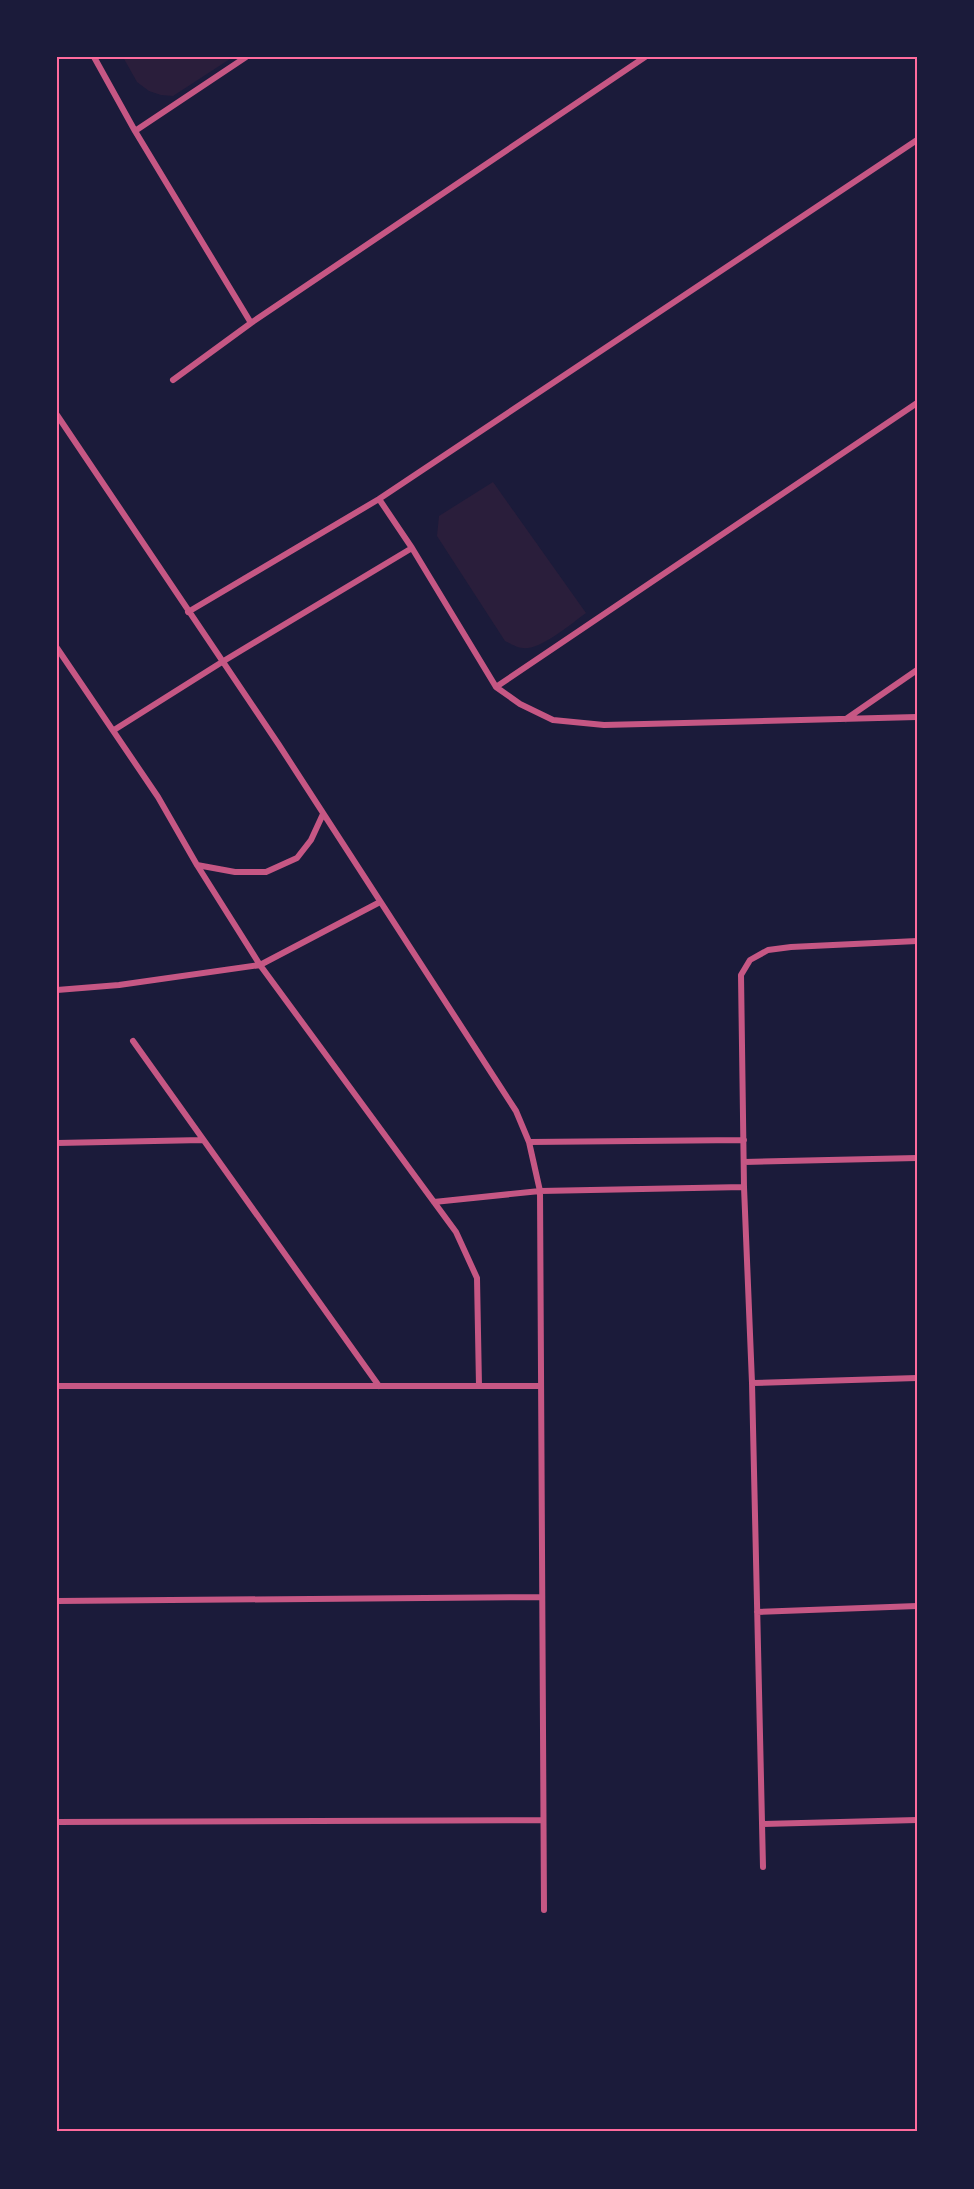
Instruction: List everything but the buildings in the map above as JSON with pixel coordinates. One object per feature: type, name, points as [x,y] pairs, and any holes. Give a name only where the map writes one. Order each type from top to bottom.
[{"type":"street","points":[[94,57],[135,131],[251,323]]},
{"type":"street","points":[[135,131],[246,57]]},
{"type":"street","points":[[173,380],[251,323],[645,57]]},
{"type":"street","points":[[188,612],[379,499],[917,140]]},
{"type":"street","points":[[496,687],[917,403]]},
{"type":"street","points":[[57,415],[323,813],[516,1111],[529,1142],[540,1191],[544,1910]]},
{"type":"street","points":[[379,499],[412,548],[496,687],[520,704],[553,720],[604,725],[917,717]]},
{"type":"street","points":[[114,730],[412,548]]},
{"type":"street","points":[[57,648],[158,797],[197,865],[260,965],[456,1232],[477,1278],[479,1386]]},
{"type":"street","points":[[846,719],[917,670]]},
{"type":"street","points":[[197,865],[235,872],[266,872],[297,858],[311,840],[323,813]]},
{"type":"street","points":[[57,990],[119,985],[260,965],[380,902]]},
{"type":"street","points":[[764,1867],[752,1383],[744,1187],[741,975],[750,960],[768,950],[917,941]]},
{"type":"street","points":[[133,1041],[379,1386]]},
{"type":"street","points":[[57,1143],[202,1140]]},
{"type":"street","points":[[529,1142],[744,1140]]},
{"type":"street","points":[[744,1162],[917,1158]]},
{"type":"street","points":[[434,1202],[540,1191],[744,1187]]},
{"type":"street","points":[[752,1383],[917,1378]]},
{"type":"street","points":[[57,1386],[541,1386]]},
{"type":"street","points":[[57,1600],[542,1598]]},
{"type":"street","points":[[757,1612],[917,1606]]},
{"type":"street","points":[[57,1822],[543,1820]]},
{"type":"street","points":[[764,1824],[917,1820]]},
{"type":"shaded area","points":[[123,57],[233,57],[173,96],[149,91],[137,82]]},
{"type":"shaded area","points":[[493,482],[586,613],[550,639],[528,648],[505,641],[437,536],[439,516]]}]
